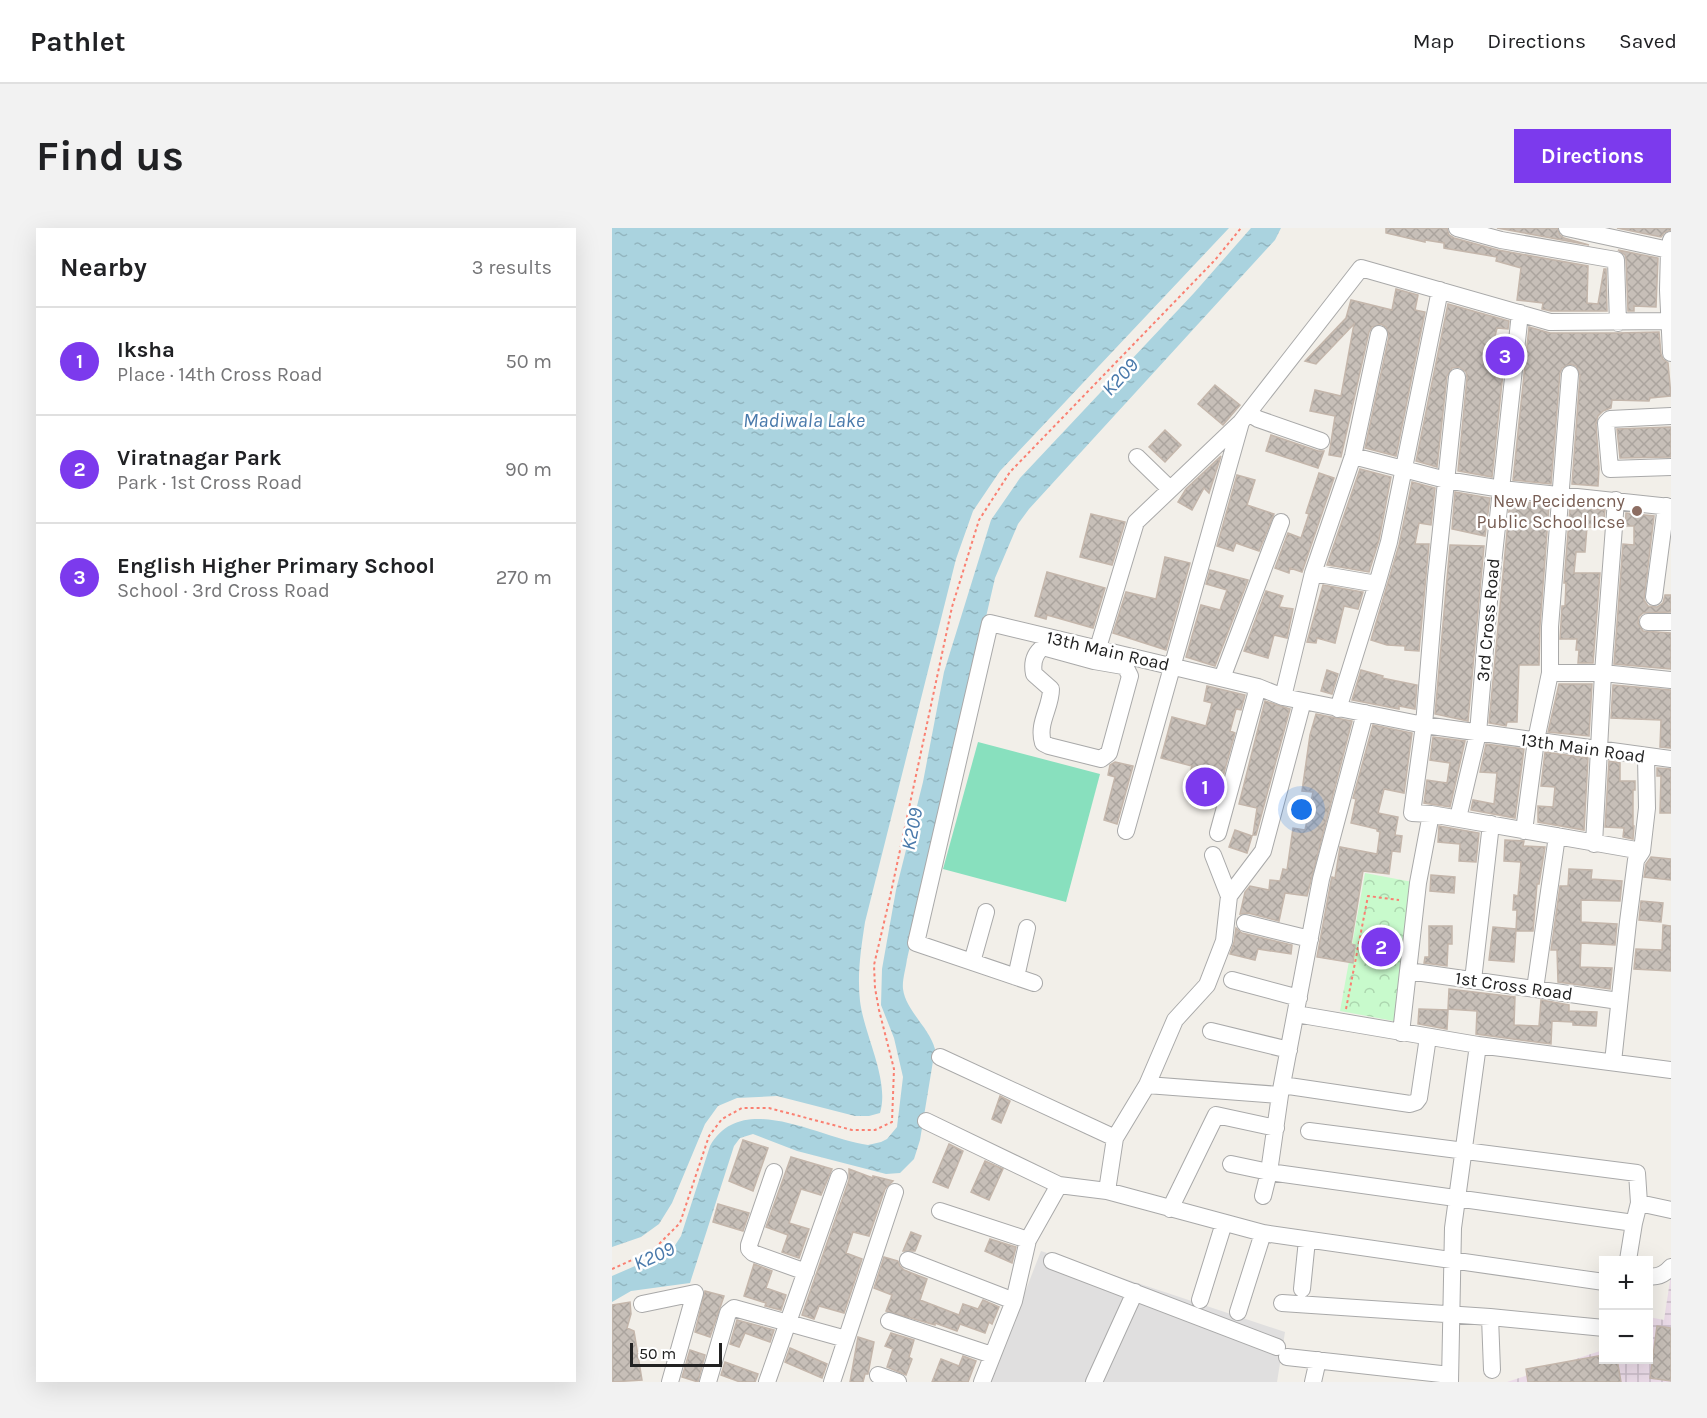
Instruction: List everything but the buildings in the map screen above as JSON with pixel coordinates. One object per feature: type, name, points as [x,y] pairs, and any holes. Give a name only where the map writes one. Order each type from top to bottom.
[{"type":"street","points":[[1457,228],[1501,240],[1616,260],[1618,323]]},
{"type":"street","points":[[1567,228],[1670,245],[1671,353]]},
{"type":"street","points":[[1096,655],[1136,522],[1244,417],[1360,268],[1550,322],[1669,321]]},
{"type":"street","points":[[1338,709],[1389,542],[1440,291]]},
{"type":"street","name":"3rd Cross Road","points":[[1458,818],[1478,733],[1488,601],[1520,313]]},
{"type":"street","points":[[1283,697],[1312,573],[1353,456],[1380,334]]},
{"type":"street","points":[[1524,831],[1536,740],[1550,673],[1550,627],[1570,374]]},
{"type":"street","points":[[1457,377],[1436,577],[1424,725],[1412,813],[1458,818],[1642,851]]},
{"type":"street","points":[[1671,416],[1610,419],[1606,423],[1610,469],[1671,466]]},
{"type":"street","points":[[1244,417],[1258,419],[1321,441]]},
{"type":"street","points":[[1126,831],[1244,417]]},
{"type":"street","points":[[1353,456],[1446,480],[1502,489],[1668,506],[1665,562],[1654,597]]},
{"type":"street","points":[[1137,457],[1170,489]]},
{"type":"street","points":[[1594,844],[1616,500]]},
{"type":"street","points":[[1222,678],[1281,522]]},
{"type":"street","points":[[1312,573],[1377,584]]},
{"type":"street","points":[[1648,622],[1671,622]]},
{"type":"street","name":"13th Main Road","points":[[1034,983],[916,943],[990,623],[1096,655],[1172,667],[1222,678],[1258,687],[1283,697],[1338,709],[1424,725],[1671,759]]},
{"type":"street","points":[[1043,647],[1096,655],[1123,666],[1130,676],[1109,753],[1101,759],[1049,747],[1043,743],[1043,718],[1051,689],[1034,674],[1033,667],[1037,652],[1043,647]]},
{"type":"street","points":[[1550,673],[1604,673],[1671,680]]},
{"type":"street","points":[[1218,833],[1258,687]]},
{"type":"street","points":[[1229,896],[1263,851],[1304,701]]},
{"type":"street","points":[[1263,1196],[1321,879],[1365,713]]},
{"type":"street","points":[[1613,1062],[1636,860],[1642,851],[1647,808],[1646,757]]},
{"type":"street","points":[[1401,1033],[1418,883],[1431,814]]},
{"type":"street","points":[[1473,980],[1491,824]]},
{"type":"street","points":[[1535,989],[1557,836]]},
{"type":"street","points":[[1107,1191],[1115,1138],[1147,1084],[1175,1020],[1207,985],[1224,941],[1229,896],[1213,855]]},
{"type":"street","points":[[972,962],[986,912]]},
{"type":"street","points":[[1245,923],[1310,939]]},
{"type":"street","points":[[1016,977],[1027,928]]},
{"type":"street","name":"1st Cross Road","points":[[1408,971],[1619,1001]]},
{"type":"street","points":[[1232,980],[1343,1024],[1478,1045],[1671,1070]]},
{"type":"street","points":[[1211,1031],[1289,1050]]},
{"type":"street","points":[[1147,1084],[1281,1090],[1410,1104],[1419,1098],[1428,1037]]},
{"type":"street","points":[[1052,1261],[1282,1352],[1401,1376],[1450,1378],[1453,1228],[1478,1045]]},
{"type":"street","points":[[940,1057],[1115,1138]]},
{"type":"street","points":[[1170,1209],[1216,1115],[1276,1128]]},
{"type":"street","points":[[926,1121],[1059,1185],[1107,1191],[1263,1233],[1599,1281]]},
{"type":"street","points":[[1309,1131],[1637,1173],[1639,1203],[1629,1256]]},
{"type":"street","points":[[1231,1164],[1269,1172],[1634,1223]]},
{"type":"street","points":[[774,1172],[749,1249],[753,1253],[806,1272]]},
{"type":"street","points":[[767,1382],[839,1177]]},
{"type":"street","points":[[982,1382],[1014,1301],[1028,1240],[1059,1185]]},
{"type":"street","points":[[832,1382],[895,1192]]},
{"type":"street","points":[[1639,1203],[1671,1210]]},
{"type":"street","points":[[940,1211],[1028,1240]]},
{"type":"street","points":[[1200,1300],[1224,1223]]},
{"type":"street","points":[[1238,1312],[1263,1233]]},
{"type":"street","points":[[1302,1289],[1307,1240]]},
{"type":"street","points":[[908,1260],[1014,1301]]},
{"type":"street","points":[[1653,1277],[1664,1274],[1671,1267]]},
{"type":"street","points":[[1094,1382],[1135,1292]]},
{"type":"street","points":[[642,1304],[694,1293],[670,1382]]},
{"type":"street","points":[[1282,1303],[1490,1317],[1599,1328]]},
{"type":"street","points":[[708,1382],[730,1309],[739,1308],[846,1339]]},
{"type":"street","points":[[1490,1317],[1492,1370]]},
{"type":"street","points":[[889,1321],[992,1355]]},
{"type":"street","points":[[1313,1382],[1318,1360]]},
{"type":"street","points":[[878,1375],[898,1382]]},
{"type":"path","points":[[612,1269],[652,1251],[680,1223],[709,1136],[722,1119],[742,1108],[769,1108],[852,1130],[875,1130],[892,1122],[894,1069],[879,1010],[874,964],[952,607],[979,520],[1010,472],[1215,261],[1241,228]]},
{"type":"path","points":[[1343,1024],[1368,896],[1399,900]]},
{"type":"path","points":[[1361,938],[1397,945]]},
{"type":"shaded area","points":[[1041,1251],[1285,1332],[1277,1382],[990,1382]]},
{"type":"shaded area","points":[[1671,1274],[1671,1382],[1507,1382],[1599,1351],[1599,1364],[1653,1364],[1653,1318],[1664,1320]]},
{"type":"green space","points":[[978,742],[1100,774],[1066,902],[943,869]]},
{"type":"green space","points":[[1365,873],[1418,883],[1399,1022],[1340,1011]]},
{"type":"water","name":"Madiwala Lake","points":[[612,228],[1229,228],[1000,471],[973,511],[956,559],[865,922],[859,991],[862,1014],[882,1086],[880,1113],[855,1116],[777,1096],[737,1098],[718,1106],[705,1124],[672,1203],[659,1224],[641,1237],[612,1247]]},
{"type":"water","name":"K209","points":[[1251,228],[1281,228],[1275,240],[1029,509],[1018,524],[995,578],[904,978],[903,989],[908,1005],[928,1033],[935,1049],[920,1140],[914,1159],[900,1173],[886,1174],[797,1151],[753,1134],[740,1138],[734,1146],[690,1283],[631,1291],[612,1302],[612,1276],[672,1250],[681,1236],[710,1146],[724,1129],[741,1121],[761,1119],[783,1122],[868,1145],[887,1139],[897,1127],[903,1077],[894,1038],[881,1005],[882,969],[896,890],[923,782],[944,672],[991,520],[1020,478],[1194,293]]},
{"type":"place","name":"English Higher Primary School","points":[[1505,356]]},
{"type":"place","name":"New Pecidencny Public School Icse","points":[[1637,511]]},
{"type":"place","name":"Iksha","points":[[1205,787]]},
{"type":"place","name":"Viratnagar Park","points":[[1381,947]]}]
